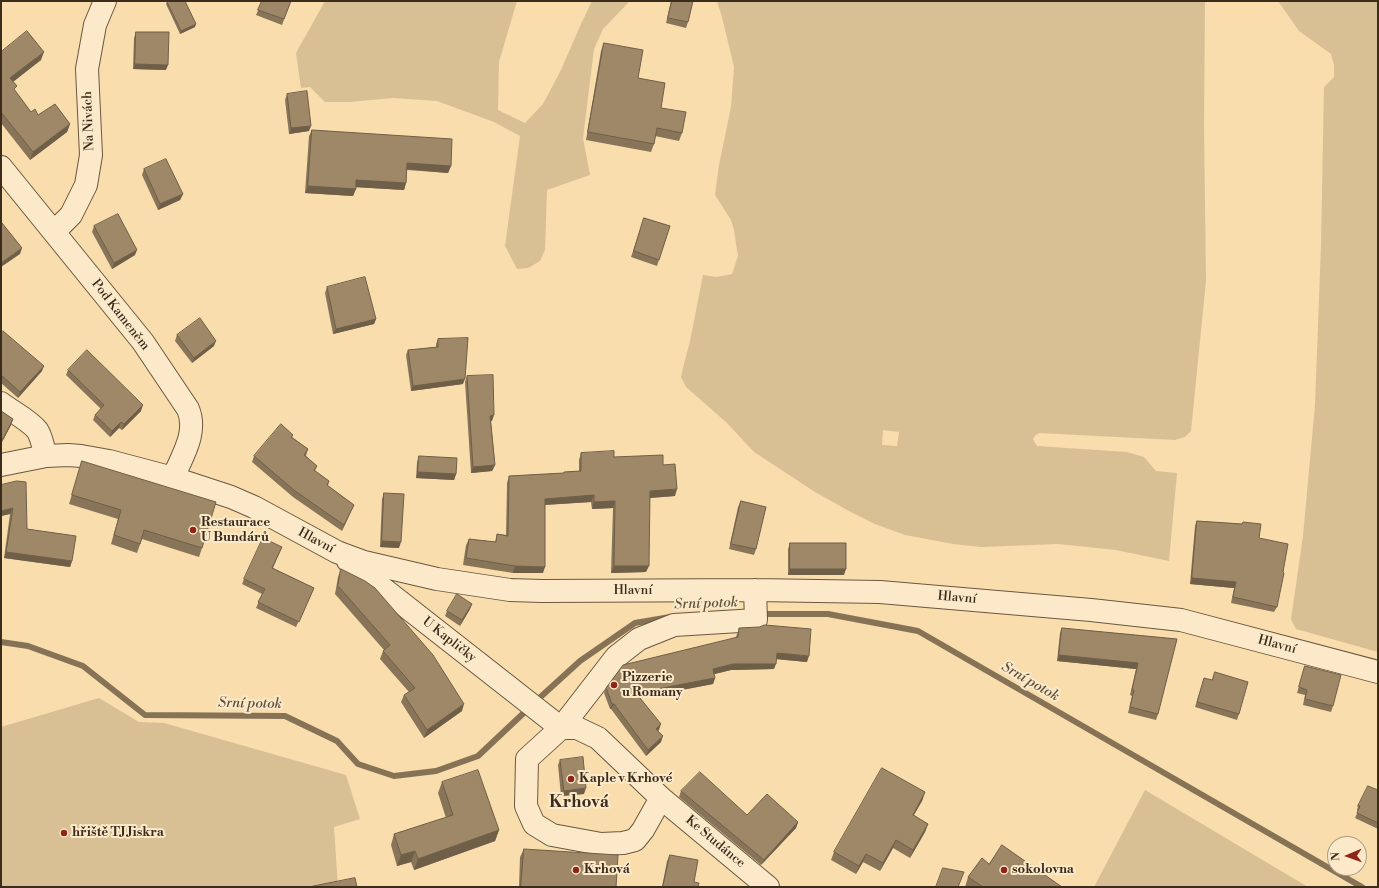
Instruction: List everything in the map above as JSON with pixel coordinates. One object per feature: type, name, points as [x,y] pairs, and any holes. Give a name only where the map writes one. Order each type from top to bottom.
[{"type":"street","name":"Na Nivách","points":[[54,232],[71,215],[86,185],[91,154],[87,69],[95,25],[105,1]]},
{"type":"street","name":"Pod Kameněm","points":[[1,167],[142,342],[188,409],[192,420],[192,432],[173,478]]},
{"type":"street","points":[[1,404],[28,422],[37,430],[46,456]]},
{"type":"street","name":"Hlavní","points":[[1,465],[46,456],[68,455],[92,457],[173,478],[231,497],[254,507],[337,552],[364,562],[437,579],[510,590],[755,605],[880,592],[1091,610],[1181,620],[1378,672]]},
{"type":"street","name":"U Kapličky","points":[[337,552],[553,722]]},
{"type":"street","points":[[553,722],[577,728],[598,738],[661,798],[643,830],[635,840],[623,844],[600,844],[552,835],[534,824],[526,806],[527,760],[553,722],[616,657],[639,639],[674,625],[755,605]]},
{"type":"street","name":"Ke Studánce","points":[[661,798],[768,887]]},
{"type":"shaded area","points":[[325,1],[517,1],[499,62],[498,110],[525,123],[543,104],[560,72],[592,1],[630,1],[603,29],[594,49],[583,138],[590,175],[547,190],[545,250],[540,261],[528,268],[517,269],[505,246],[520,136],[494,122],[437,101],[393,98],[349,102],[325,102],[310,87],[301,88],[296,53]]},
{"type":"shaded area","points":[[717,1],[1205,1],[1204,127],[1206,281],[1191,431],[1185,437],[1175,440],[1039,433],[1033,439],[1037,446],[1127,452],[1144,457],[1156,471],[1177,473],[1169,561],[1116,550],[1058,544],[981,547],[953,544],[905,535],[875,524],[849,511],[815,492],[754,452],[727,423],[686,387],[681,377],[690,341],[703,275],[716,277],[732,274],[738,256],[731,220],[715,195],[719,165],[731,107],[734,67]],"holes":[[[883,430],[899,432],[897,446],[882,445]]]},
{"type":"shaded area","points":[[1278,1],[1378,1],[1378,652],[1296,629],[1291,619],[1303,536],[1315,405],[1321,245],[1324,87],[1334,77],[1334,65],[1331,54],[1299,31]]},
{"type":"shaded area","points":[[99,698],[139,722],[164,723],[346,775],[360,819],[334,827],[338,887],[1,887],[1,727]]},
{"type":"shaded area","points":[[1145,790],[1308,887],[1094,887]]},
{"type":"building","points":[[185,1],[196,24],[181,31],[167,2]]},
{"type":"building","points":[[262,1],[291,1],[284,19],[258,10]]},
{"type":"building","points":[[672,1],[693,1],[688,22],[668,18]]},
{"type":"building","points":[[27,31],[44,52],[10,78],[17,86],[14,89],[31,112],[35,109],[38,115],[55,104],[70,124],[33,152],[1,112],[1,52]]},
{"type":"building","points":[[136,32],[169,32],[168,65],[135,64]]},
{"type":"building","points":[[604,43],[643,50],[638,78],[665,83],[661,108],[686,112],[682,133],[657,128],[654,144],[588,132]]},
{"type":"building","points":[[307,91],[311,126],[291,128],[287,94]]},
{"type":"building","points":[[312,130],[452,139],[451,166],[407,163],[406,183],[356,180],[356,189],[308,186]]},
{"type":"building","points":[[166,159],[183,194],[160,204],[144,169]]},
{"type":"building","points":[[118,214],[137,250],[114,263],[94,226]]},
{"type":"building","points":[[644,218],[670,226],[659,260],[634,251]]},
{"type":"building","points":[[2,223],[22,248],[1,263],[1,224]]},
{"type":"building","points":[[365,277],[376,319],[336,329],[327,287]]},
{"type":"building","points":[[200,318],[216,341],[194,358],[177,335]]},
{"type":"building","points":[[3,331],[44,366],[20,392],[1,375],[1,333]]},
{"type":"building","points":[[468,338],[465,379],[413,386],[408,350],[438,347],[438,339]]},
{"type":"building","points":[[87,350],[143,405],[124,424],[121,422],[112,431],[95,415],[104,405],[68,370]]},
{"type":"building","points":[[493,375],[494,415],[490,416],[495,465],[473,467],[467,376]]},
{"type":"building","points":[[1,411],[13,419],[3,439],[1,437]]},
{"type":"building","points":[[281,424],[293,435],[291,437],[308,449],[304,455],[317,466],[314,470],[329,481],[327,485],[354,505],[344,525],[295,491],[254,456]]},
{"type":"building","points":[[614,451],[614,457],[663,455],[663,465],[675,464],[677,489],[650,491],[649,566],[614,566],[615,501],[594,502],[594,495],[545,499],[545,567],[515,566],[466,558],[469,539],[496,542],[497,534],[508,536],[509,476],[581,471],[581,453]]},
{"type":"building","points":[[419,456],[457,458],[456,474],[418,472]]},
{"type":"building","points":[[82,461],[216,502],[202,548],[144,530],[140,544],[114,535],[121,510],[72,495]]},
{"type":"building","points":[[17,481],[26,482],[27,529],[76,536],[72,561],[6,552],[13,508],[1,511],[1,485]]},
{"type":"building","points":[[384,493],[404,494],[401,542],[382,541]]},
{"type":"building","points":[[741,501],[766,507],[756,549],[731,544]]},
{"type":"building","points":[[1197,521],[1261,524],[1259,538],[1288,544],[1277,607],[1233,597],[1236,582],[1192,578]]},
{"type":"building","points":[[263,538],[282,547],[272,568],[314,588],[299,622],[258,602],[265,589],[244,579]]},
{"type":"building","points":[[790,543],[846,543],[846,569],[790,569]]},
{"type":"building","points":[[341,569],[365,581],[375,588],[433,655],[464,704],[427,730],[404,695],[415,688],[383,651],[390,645],[338,586]]},
{"type":"building","points":[[457,594],[472,604],[462,620],[447,611]]},
{"type":"building","points":[[765,625],[811,629],[809,656],[777,653],[776,664],[733,664],[713,669],[715,678],[636,693],[661,724],[656,729],[663,736],[648,750],[614,704],[612,704],[606,688],[623,665],[738,637],[739,628],[759,627]]},
{"type":"building","points":[[1062,628],[1177,639],[1158,714],[1130,707],[1138,663],[1059,655]]},
{"type":"building","points":[[1305,666],[1341,675],[1333,706],[1305,699],[1307,690],[1299,687]]},
{"type":"building","points":[[1215,672],[1248,682],[1239,714],[1197,702],[1204,678],[1212,680]]},
{"type":"building","name":"Kaple v Krhové","points":[[583,757],[586,788],[564,791],[560,760]]},
{"type":"building","points":[[882,768],[925,792],[913,815],[928,824],[913,850],[896,840],[883,863],[866,854],[859,866],[834,852]]},
{"type":"building","points":[[478,770],[499,830],[418,859],[415,851],[401,855],[394,834],[453,815],[442,782]]},
{"type":"building","points":[[700,772],[747,815],[767,794],[798,822],[764,860],[681,791]]},
{"type":"building","points":[[1368,786],[1378,790],[1378,823],[1357,813],[1360,806],[1358,806]]},
{"type":"building","points":[[1002,845],[1062,887],[983,887],[968,877],[982,858],[989,864]]},
{"type":"building","points":[[524,849],[618,855],[616,887],[521,887]]},
{"type":"building","points":[[670,855],[698,860],[694,882],[699,883],[698,887],[663,887]]},
{"type":"building","points":[[943,868],[964,872],[958,887],[936,887]]},
{"type":"building","points":[[355,878],[357,887],[309,887]]},
{"type":"waterway","name":"Srní potok","points":[[759,614],[828,614],[918,631],[1362,887]]},
{"type":"waterway","name":"Srní potok","points":[[535,702],[580,661],[635,623],[670,617]]},
{"type":"waterway","name":"Srní potok","points":[[1,642],[28,646],[83,666],[145,715],[285,716],[337,741],[358,764],[394,776],[436,771],[478,756],[529,708]]},
{"type":"place","name":"Restaurace U Bundárů","points":[[193,530]]},
{"type":"place","name":"Pizzerie u Romany","points":[[614,685]]},
{"type":"place","name":"Kaple v Krhové","points":[[571,779]]},
{"type":"place","name":"hřiště TJ Jiskra","points":[[64,833]]},
{"type":"place","name":"Krhová","points":[[576,870]]},
{"type":"place","name":"sokolovna","points":[[1004,870]]},
{"type":"district","name":"Krhová","points":[[579,803]]}]
